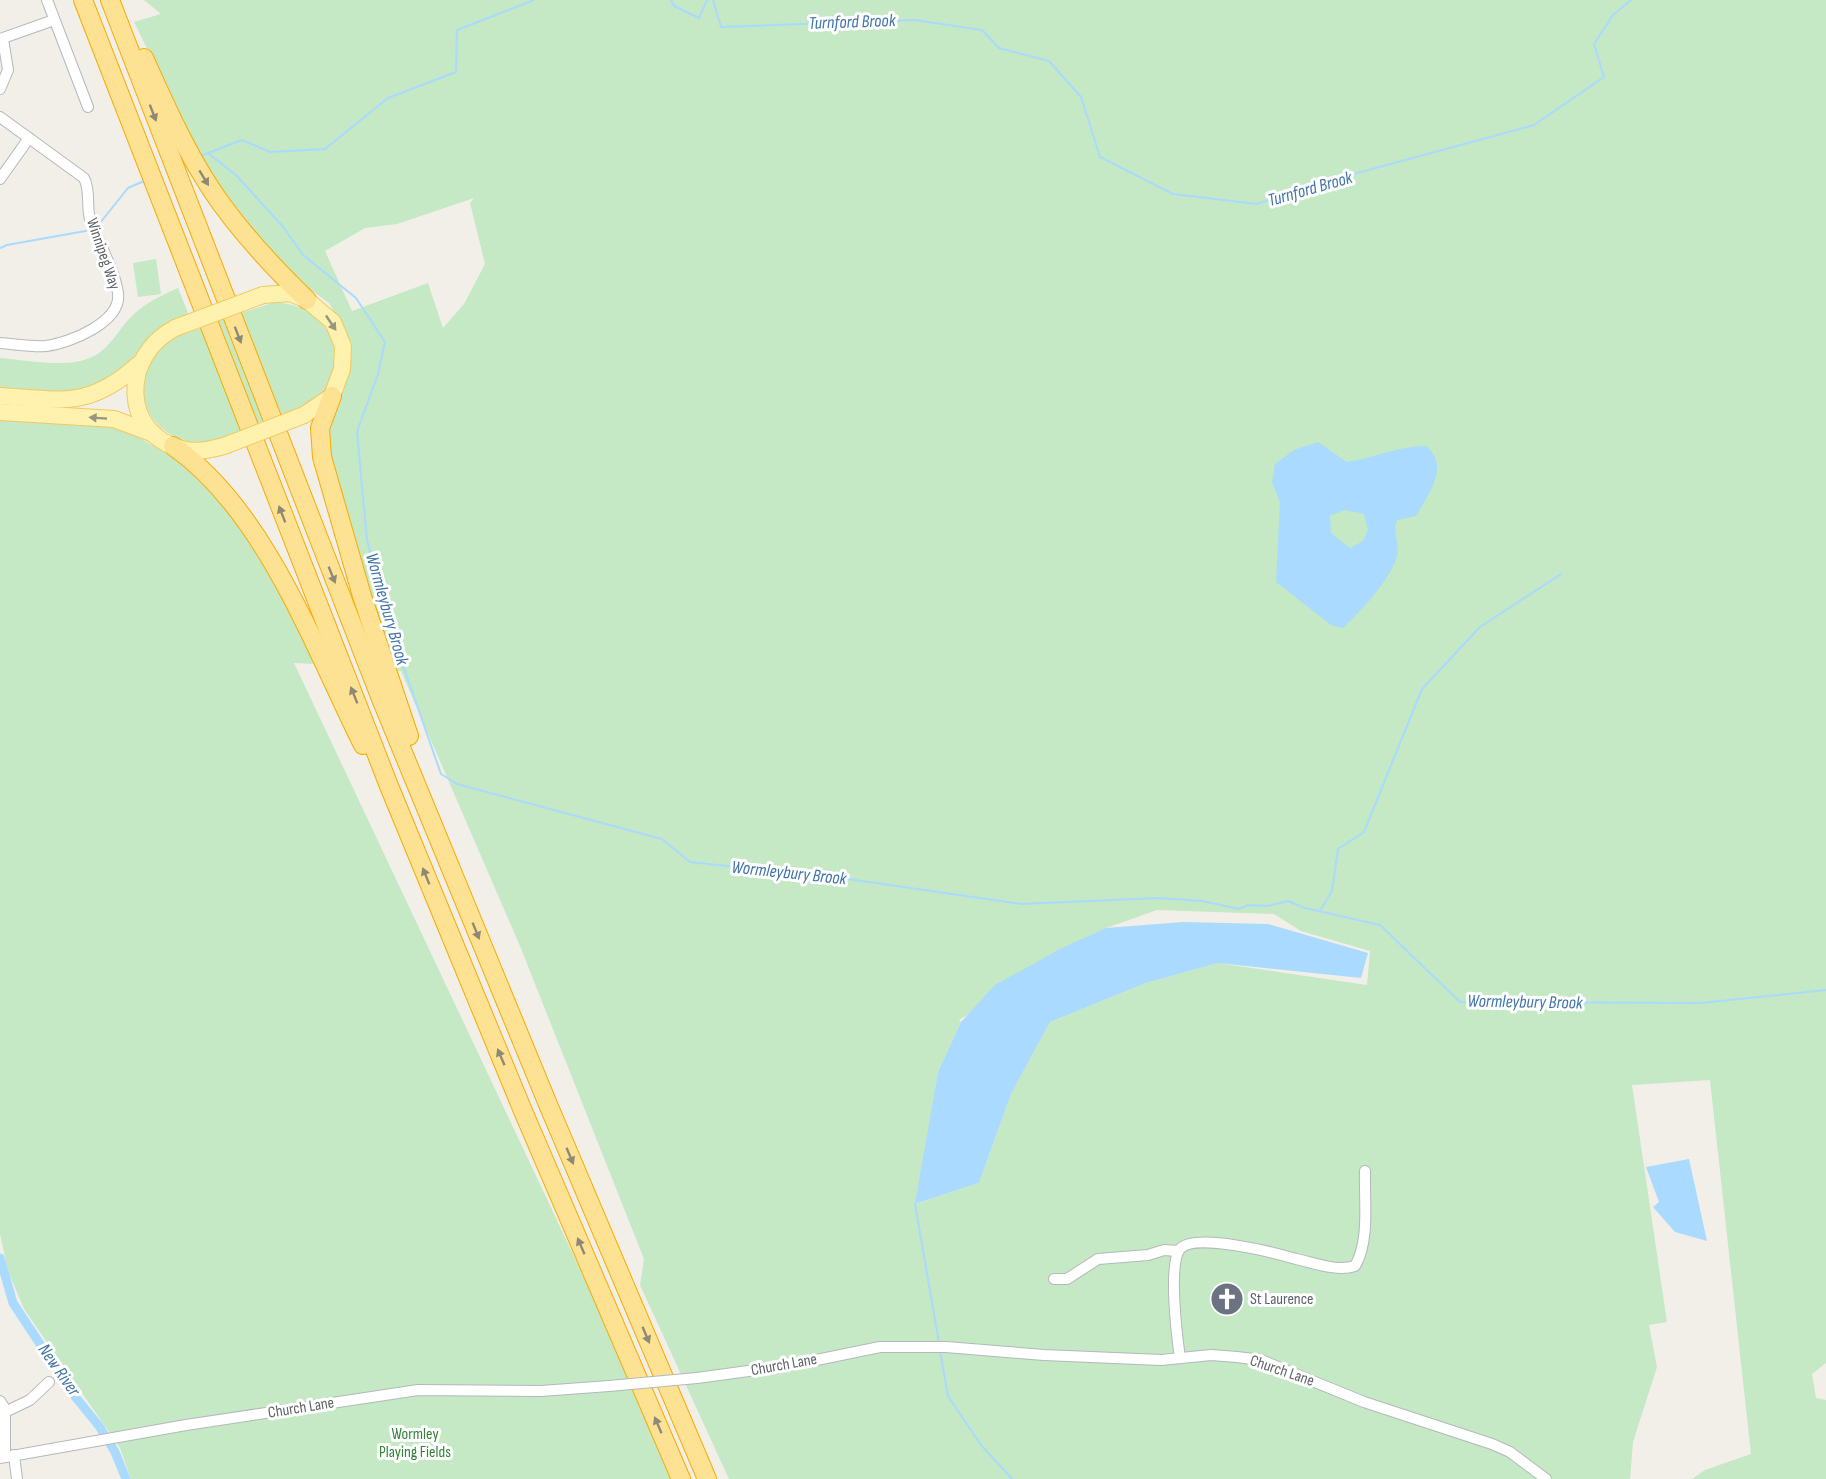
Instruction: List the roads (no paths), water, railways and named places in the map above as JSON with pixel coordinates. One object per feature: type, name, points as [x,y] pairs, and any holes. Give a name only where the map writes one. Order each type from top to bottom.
[{"type":"highway","points":[[83,0],[389,786],[519,1100],[681,1479]]},
{"type":"highway","points":[[110,0],[125,19],[176,127],[212,190],[277,271],[307,300]]},
{"type":"highway","points":[[110,0],[251,370],[450,868],[708,1479]]},
{"type":"highway","points":[[332,396],[320,428],[322,458],[382,662],[436,809],[450,868]]},
{"type":"highway","points":[[173,446],[204,470],[231,501],[272,561],[369,759],[389,786]]},
{"type":"main road","points":[[0,396],[70,400],[89,397],[122,379],[139,364],[162,335],[263,295],[290,293],[307,300],[333,322],[343,346],[342,369],[332,396],[304,415],[224,446],[202,451],[173,446],[154,434],[114,419],[0,412]]},
{"type":"main road","points":[[139,364],[136,400],[143,418],[154,434]]},
{"type":"street","points":[[47,0],[88,107]]},
{"type":"street","points":[[0,89],[8,69],[2,39],[54,20]]},
{"type":"street","name":"Winnipeg Way","points":[[0,117],[84,178],[89,188],[88,210],[118,292],[114,312],[107,320],[72,338],[47,346],[0,343]]},
{"type":"street","points":[[0,179],[29,138]]},
{"type":"street","points":[[1054,1279],[1068,1279],[1098,1259],[1148,1256],[1164,1250],[1178,1251],[1191,1242],[1225,1244],[1322,1265],[1348,1268],[1355,1266],[1359,1259],[1364,1233],[1365,1171]]},
{"type":"street","points":[[1178,1251],[1174,1315],[1180,1358]]},
{"type":"street","name":"Church Lane","points":[[6,1457],[186,1425],[418,1390],[541,1391],[609,1386],[698,1378],[792,1365],[880,1347],[932,1346],[1044,1355],[1161,1360],[1211,1355],[1261,1360],[1364,1402],[1492,1444],[1510,1452],[1546,1479]]},
{"type":"street","points":[[5,1412],[30,1400],[49,1382]]},
{"type":"street","points":[[0,1401],[5,1412],[6,1457],[17,1479]]},
{"type":"water","points":[[1318,442],[1347,462],[1406,448],[1426,446],[1437,463],[1435,481],[1416,516],[1397,520],[1395,529],[1397,556],[1389,574],[1366,604],[1343,628],[1331,625],[1276,582],[1280,502],[1272,482],[1275,464],[1294,450]],"holes":[[[1344,510],[1364,514],[1368,530],[1363,541],[1350,548],[1331,533],[1330,516]]]},
{"type":"water","points":[[1183,922],[1268,924],[1368,953],[1361,978],[1218,963],[1146,983],[1050,1022],[1011,1094],[979,1183],[915,1204],[938,1072],[961,1022],[995,985],[1062,948],[1106,928]]},
{"type":"water","points":[[1689,1159],[1707,1241],[1675,1232],[1653,1207],[1659,1202],[1646,1167]]},
{"type":"waterway","name":"Turnford Brook","points":[[200,156],[242,140],[270,152],[325,149],[388,98],[456,72],[457,30],[534,0]]},
{"type":"waterway","name":"Turnford Brook","points":[[671,0],[674,6],[699,18],[707,0]]},
{"type":"waterway","name":"Turnford Brook","points":[[713,0],[721,27],[915,20],[982,30],[999,48],[1049,61],[1081,97],[1100,157],[1173,194],[1257,204],[1313,185],[1534,125],[1604,77],[1594,44],[1613,15],[1631,0]]},
{"type":"waterway","name":"Wormleybury Brook","points":[[208,153],[237,176],[284,228],[303,255],[356,298],[385,342],[378,374],[357,432],[367,540],[393,637],[441,774],[457,784],[662,839],[690,862],[848,879],[1022,904],[1158,898],[1202,901],[1239,909],[1248,905],[1268,906],[1288,901],[1305,908],[1380,925],[1460,1002],[1701,1003],[1826,990]]},
{"type":"waterway","name":"Turnford Brook","points":[[96,228],[128,188],[144,181]]},
{"type":"waterway","name":"Turnford Brook","points":[[0,248],[91,230]]},
{"type":"waterway","points":[[1321,909],[1332,891],[1338,849],[1364,832],[1422,689],[1480,627],[1561,574]]},
{"type":"waterway","points":[[915,1204],[939,1343]]},
{"type":"waterway","name":"New River","points":[[0,1258],[13,1303],[73,1394],[99,1426],[115,1452],[126,1479]]},
{"type":"waterway","points":[[940,1351],[948,1396],[981,1445],[1012,1479]]},
{"type":"place","name":"St Laurence","points":[[1227,1299]]},
{"type":"park label","name":"Wormley Playing Fields","points":[[415,1443]]}]
